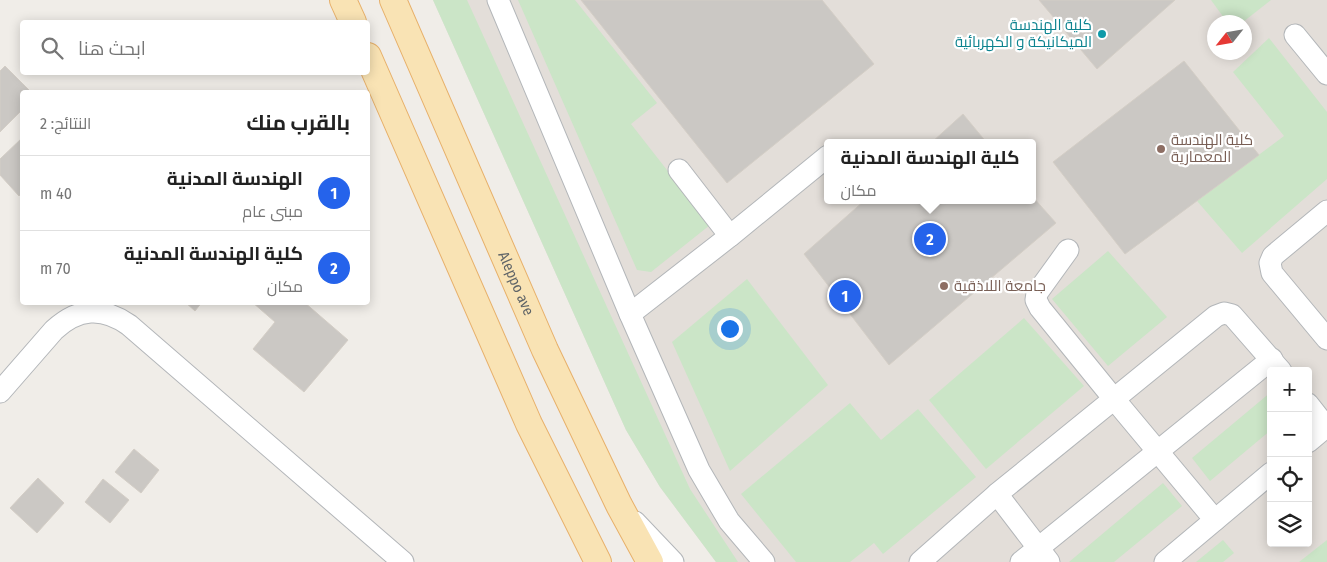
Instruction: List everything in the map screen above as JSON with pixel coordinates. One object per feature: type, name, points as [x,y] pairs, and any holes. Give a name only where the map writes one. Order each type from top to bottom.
[{"type":"main road","points":[[343,0],[352,20]]},
{"type":"main road","name":"Aleppo ave","points":[[393,0],[545,350],[619,506],[650,562]]},
{"type":"main road","points":[[370,61],[529,424],[598,562]]},
{"type":"street","points":[[498,0],[630,314],[699,470],[729,521],[764,562]]},
{"type":"street","points":[[1295,35],[1327,74]]},
{"type":"street","points":[[630,314],[824,159]]},
{"type":"street","points":[[679,170],[730,236]]},
{"type":"street","points":[[1327,211],[1273,256],[1270,263],[1272,273],[1327,339]]},
{"type":"street","points":[[1068,250],[1038,293],[1036,300],[1040,308],[1215,520]]},
{"type":"street","points":[[0,392],[63,322],[79,314],[96,312],[119,318],[403,562]]},
{"type":"street","points":[[920,562],[996,494],[1216,316],[1224,313],[1232,315],[1277,365],[1158,452],[1043,555],[1021,562]]},
{"type":"street","points":[[1312,409],[1327,426],[1312,439]]},
{"type":"street","points":[[1165,562],[1267,476]]},
{"type":"street","points":[[996,494],[1043,555]]},
{"type":"street","points":[[619,506],[672,562]]},
{"type":"shaded area","name":"جامعة اللاذقية","points":[[433,0],[1327,0],[1327,562],[716,562],[660,487],[626,430]]},
{"type":"green space","points":[[433,0],[467,0],[690,489],[738,562],[716,562],[660,487],[626,430]]},
{"type":"green space","points":[[518,0],[575,0],[657,103],[631,124],[710,225],[651,272],[637,270]]},
{"type":"green space","points":[[1211,0],[1271,0],[1252,15],[1222,15]]},
{"type":"green space","points":[[1269,38],[1327,112],[1327,179],[1242,253],[1197,201],[1284,136],[1233,72],[1246,60],[1252,60],[1252,54]]},
{"type":"green space","points":[[1108,251],[1167,317],[1108,366],[1052,299]]},
{"type":"green space","points":[[747,279],[828,385],[730,471],[672,342]]},
{"type":"green space","points":[[1024,318],[1084,386],[986,469],[929,400]]},
{"type":"green space","points":[[1267,395],[1267,433],[1210,481],[1192,458]]},
{"type":"green space","points":[[850,403],[881,440],[918,409],[976,477],[883,554],[874,543],[850,562],[796,562],[741,494]]},
{"type":"green space","points":[[1163,483],[1182,506],[1114,562],[1069,562]]},
{"type":"green space","points":[[1223,540],[1234,553],[1223,562],[1196,562]]},
{"type":"green space","points":[[1327,540],[1327,562],[1299,562]]},
{"type":"building","points":[[581,0],[822,0],[874,64],[727,183]]},
{"type":"building","name":"كلية الهندسة الميكانيكة و الكهربائية","points":[[1039,0],[1175,0],[1097,69]]},
{"type":"building","name":"كلية الهندسة المعمارية","points":[[1184,61],[1259,155],[1125,254],[1053,162]]},
{"type":"building","points":[[5,66],[29,90],[20,90],[20,112],[0,132],[0,71]]},
{"type":"building","points":[[963,114],[984,139],[935,139]]},
{"type":"building","points":[[20,140],[19,196],[0,175],[0,159]]},
{"type":"building","points":[[1036,200],[1056,223],[889,365],[804,254],[860,204],[1036,204]]},
{"type":"building","points":[[188,305],[200,305],[195,311]]},
{"type":"building","points":[[255,305],[307,305],[348,340],[304,392],[253,349],[275,322]]},
{"type":"building","points":[[134,449],[159,470],[141,493],[115,472]]},
{"type":"building","points":[[38,478],[64,503],[37,533],[10,508]]},
{"type":"building","points":[[103,479],[129,500],[110,523],[85,502]]},
{"type":"place","name":"كلية الهندسة الميكانيكة و الكهربائية","points":[[1102,34]]},
{"type":"place","name":"كلية الهندسة المعمارية","points":[[1161,149]]},
{"type":"place","name":"كلية الهندسة المدنية","points":[[930,239]]},
{"type":"place","name":"جامعة اللاذقية","points":[[944,286]]},
{"type":"place","name":"الهندسة المدنية","points":[[845,296]]}]
